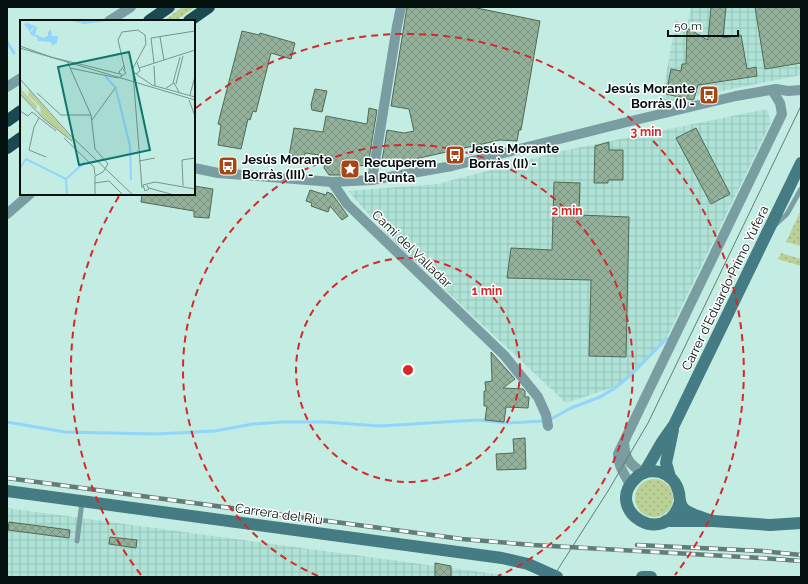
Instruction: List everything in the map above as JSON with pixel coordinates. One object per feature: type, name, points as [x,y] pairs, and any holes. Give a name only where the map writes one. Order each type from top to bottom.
[{"type":"highway","points":[[150,20],[169,7]]},
{"type":"highway","points":[[190,20],[209,7]]},
{"type":"highway","points":[[7,121],[20,112]]},
{"type":"highway","points":[[7,148],[20,139]]},
{"type":"main road","name":"Carrer d'Eduardo Primo Yúfera","points":[[644,473],[674,425],[801,163]]},
{"type":"main road","name":"Carrer d'Eduardo Primo Yúfera","points":[[670,477],[666,463],[674,425]]},
{"type":"main road","points":[[680,502],[675,513],[666,521],[661,524],[648,524],[632,515],[627,503],[627,492],[637,476],[656,471],[670,477],[678,488],[680,502],[686,510],[714,521]]},
{"type":"main road","name":"Carrera del Riu","points":[[7,492],[502,558],[528,564],[557,577]]},
{"type":"main road","points":[[666,521],[714,521],[755,524],[801,523]]},
{"type":"main road","points":[[642,577],[651,577]]},
{"type":"street","points":[[111,20],[131,7]]},
{"type":"street","points":[[372,180],[401,7]]},
{"type":"street","points":[[7,87],[20,79]]},
{"type":"street","points":[[195,168],[218,173],[332,182],[372,180],[452,166],[736,96],[801,83]]},
{"type":"street","points":[[774,89],[788,91],[801,90]]},
{"type":"street","points":[[630,485],[627,477],[620,468],[618,454],[782,114],[780,103],[774,89]]},
{"type":"street","name":"Camí del Valladar","points":[[332,182],[347,204],[504,355],[538,397],[546,415],[548,426]]},
{"type":"street","points":[[7,214],[29,195]]},
{"type":"street","points":[[624,442],[624,451],[629,462],[632,466],[644,473]]},
{"type":"lane","points":[[766,236],[787,214],[801,189]]},
{"type":"lane","points":[[77,541],[82,502]]},
{"type":"shaded area","points":[[691,7],[801,7],[801,75],[661,103],[676,20],[687,27]]},
{"type":"shaded area","points":[[767,109],[771,122],[668,335],[620,385],[566,403],[389,237],[348,191],[438,184],[562,151]]},
{"type":"shaded area","points":[[7,508],[517,577],[7,577]]},
{"type":"green space","points":[[183,7],[195,7],[176,20],[164,20]]},
{"type":"green space","points":[[801,212],[801,246],[786,242]]},
{"type":"green space","points":[[781,253],[801,259],[801,266],[778,259]]},
{"type":"green space","points":[[650,479],[658,479],[665,482],[670,487],[673,498],[670,509],[665,514],[658,517],[650,517],[643,514],[638,509],[635,502],[635,494],[638,487],[643,482]]},
{"type":"building","points":[[407,7],[472,7],[540,21],[521,130],[519,130],[517,141],[500,140],[397,163],[397,166],[381,167],[387,130],[404,133],[414,131],[409,109],[391,106]]},
{"type":"building","points":[[711,7],[726,7],[723,38],[741,35],[747,69],[756,67],[757,76],[698,85],[694,99],[692,100],[666,94],[671,69],[681,71],[682,64],[686,64],[687,28],[708,40]]},
{"type":"building","points":[[755,7],[801,7],[801,63],[765,69]]},
{"type":"building","points":[[242,31],[259,35],[260,33],[295,43],[291,59],[271,53],[256,112],[253,111],[250,120],[248,119],[241,149],[218,145],[221,125],[218,124]]},
{"type":"building","points":[[315,89],[327,91],[322,112],[312,110],[311,105]]},
{"type":"building","points":[[369,108],[377,110],[368,166],[352,165],[351,175],[329,175],[324,168],[326,156],[305,153],[304,158],[289,156],[294,128],[323,132],[326,116],[367,124]]},
{"type":"building","points":[[696,128],[730,194],[711,204],[676,138]]},
{"type":"building","points":[[609,142],[609,150],[623,150],[623,180],[608,180],[608,183],[594,183],[595,146]]},
{"type":"building","points":[[554,182],[580,183],[579,215],[629,217],[626,357],[589,356],[591,280],[507,278],[511,248],[552,250]]},
{"type":"building","points":[[195,186],[213,189],[209,218],[194,217],[194,211],[141,202],[142,195],[195,195]]},
{"type":"building","points":[[310,190],[326,195],[327,192],[332,194],[348,216],[342,220],[330,206],[328,212],[311,206],[312,203],[306,201]]},
{"type":"building","points":[[491,352],[515,379],[503,388],[523,389],[525,391],[525,397],[529,397],[528,408],[506,407],[504,422],[485,420],[487,406],[484,406],[484,391],[486,391],[485,382],[492,381]]},
{"type":"building","points":[[525,438],[526,469],[497,470],[496,454],[514,453],[513,439]]},
{"type":"building","points":[[9,522],[70,530],[69,538],[8,530]]},
{"type":"building","points":[[110,537],[137,540],[136,548],[109,544]]},
{"type":"building","points":[[435,563],[451,566],[451,577],[435,577]]},
{"type":"waterway","points":[[7,42],[14,53]]},
{"type":"waterway","points":[[551,419],[571,408],[600,397],[615,388],[632,374],[667,338]]},
{"type":"waterway","points":[[7,422],[65,432],[156,434],[215,431],[253,424],[283,422],[324,422],[380,426],[477,420],[507,423],[543,421]]},
{"type":"tram line","points":[[553,577],[608,491],[648,423],[801,106]]},
{"type":"railway","points":[[7,478],[462,539],[533,545],[801,561]]},
{"type":"railway","points":[[637,545],[762,551],[801,555]]},
{"type":"place","name":"Jesús Morante Borràs (I) -","points":[[709,95]]},
{"type":"place","name":"Jesús Morante Borràs (II) -","points":[[455,155]]},
{"type":"place","name":"Jesús Morante Borràs (III) -","points":[[228,166]]},
{"type":"place","name":"Recuperem la Punta","points":[[350,169]]}]
